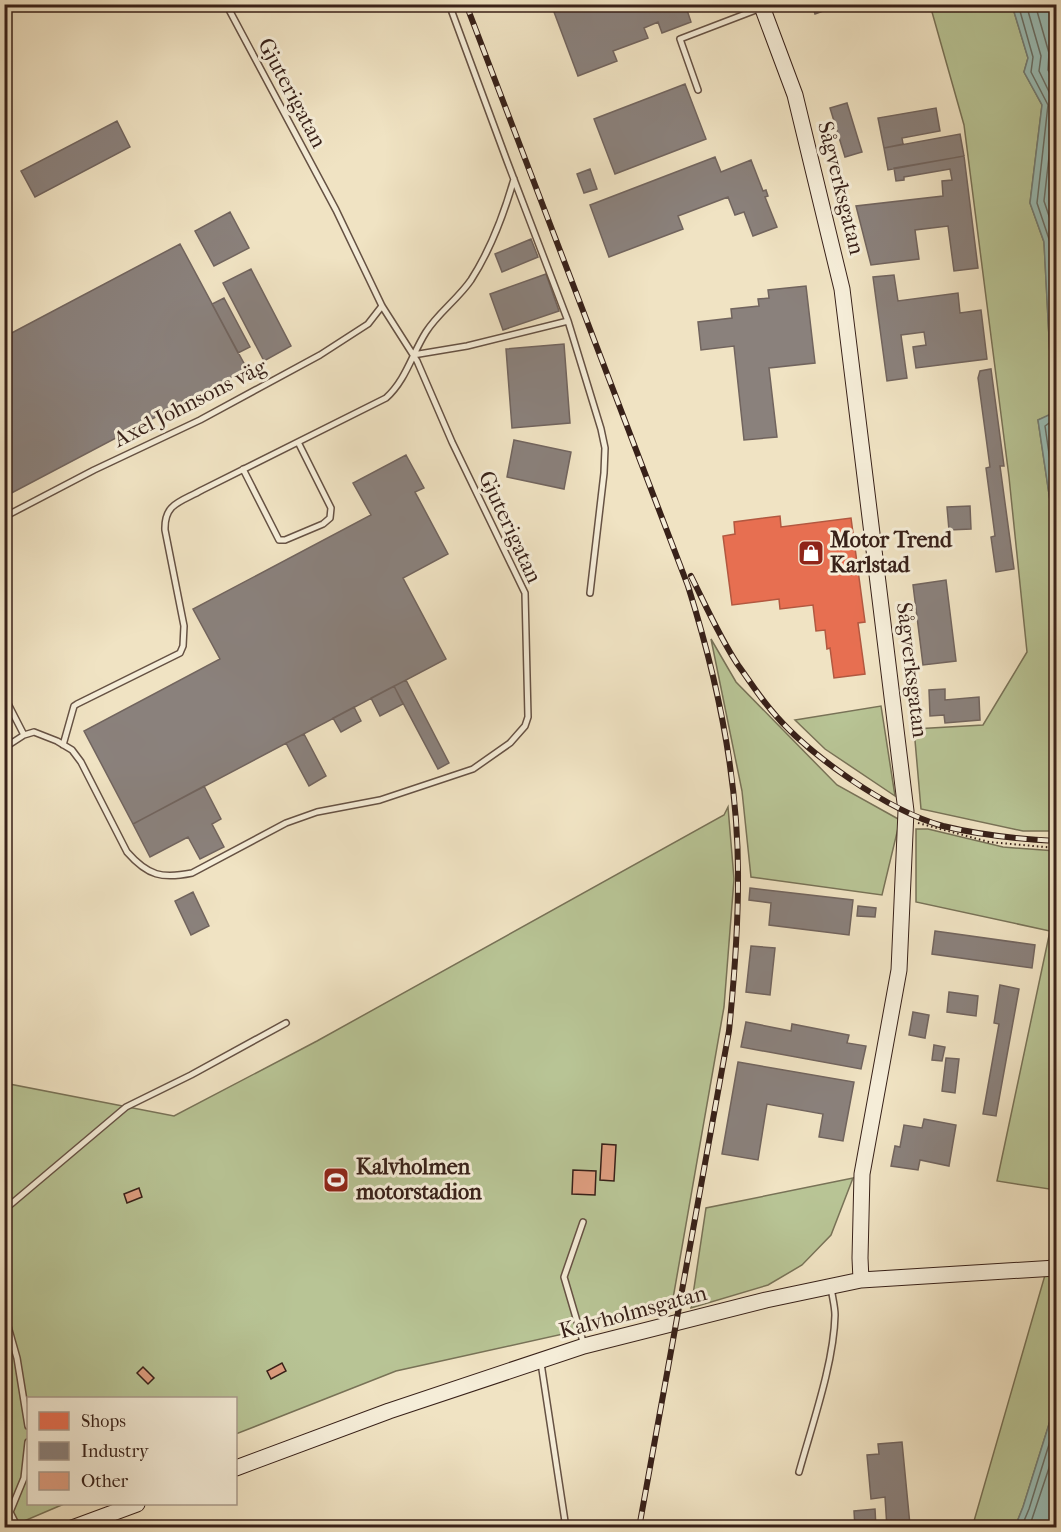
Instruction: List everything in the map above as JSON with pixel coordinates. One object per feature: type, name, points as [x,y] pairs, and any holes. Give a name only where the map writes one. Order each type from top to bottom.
[{"type":"street","name":"Sågverksgatan","points":[[762,6],[795,95],[842,289],[906,819],[899,970],[862,1174],[861,1280]]},
{"type":"street","name":"Kalvholmsgatan","points":[[237,1468],[389,1411],[584,1346],[766,1300],[861,1280],[1056,1268]]},
{"type":"street","points":[[72,1527],[132,1505]]},
{"type":"lane","name":"Gjuterigatan","points":[[24,735],[34,732],[72,750],[81,762],[127,852],[137,864],[148,871],[166,877],[192,873],[286,823],[317,812],[380,800],[473,769],[510,743],[525,726],[528,717],[525,593],[413,355],[382,306],[336,210],[226,4]]},
{"type":"lane","points":[[449,4],[568,321],[593,399],[605,448],[590,593]]},
{"type":"lane","points":[[698,90],[680,39],[762,6]]},
{"type":"lane","points":[[63,745],[74,706],[180,653],[183,646],[184,626],[165,530],[167,511],[182,501],[386,398],[401,381],[428,329],[470,281],[486,254],[506,206],[514,179]]},
{"type":"lane","name":"Axel Johnsons väg","points":[[4,517],[94,470],[200,420],[320,355],[368,324],[382,306]]},
{"type":"lane","points":[[413,355],[467,346],[568,321]]},
{"type":"lane","points":[[243,470],[279,540],[285,540],[323,524],[330,518],[331,508],[298,442]]},
{"type":"lane","points":[[4,696],[24,735],[4,748]]},
{"type":"lane","points":[[4,1210],[126,1107],[191,1075],[286,1023]]},
{"type":"lane","points":[[583,1222],[564,1277],[584,1346]]},
{"type":"lane","points":[[799,1472],[832,1340],[835,1313],[831,1286]]},
{"type":"lane","points":[[4,1312],[17,1358],[27,1420]]},
{"type":"lane","points":[[541,1362],[566,1527]]},
{"type":"lane","points":[[18,1527],[7,1513],[24,1478],[27,1451]]},
{"type":"path","points":[[906,819],[989,842],[1056,849]]},
{"type":"green space","points":[[930,5],[1012,5],[1028,58],[1024,72],[1042,105],[1030,203],[1044,242],[1053,414],[1038,420],[1056,541],[1056,831],[1023,831],[921,809],[914,729],[983,725],[1027,652],[1009,477],[964,125]]},
{"type":"green space","points":[[711,639],[736,682],[837,785],[900,820],[882,895],[751,877],[742,791]]},
{"type":"green space","points":[[881,706],[895,796],[825,749],[795,720]]},
{"type":"green space","name":"Kalvholmen motorstadion","points":[[728,807],[734,879],[724,1007],[671,1310],[396,1371],[237,1434],[237,1397],[27,1397],[27,1505],[62,1505],[10,1527],[5,1527],[4,1083],[174,1116],[317,1041],[724,815]]},
{"type":"green space","points":[[916,829],[928,829],[1003,847],[1056,851],[1056,1190],[997,1181],[1050,931],[916,902]]},
{"type":"green space","points":[[853,1178],[831,1235],[802,1265],[768,1285],[691,1308],[706,1208]]},
{"type":"green space","points":[[1056,1237],[1056,1402],[1015,1527],[972,1528]]},
{"type":"water","points":[[1012,5],[1056,5],[1056,541],[1038,420],[1053,413],[1044,242],[1030,203],[1042,105],[1024,72],[1028,58]]},
{"type":"water","points":[[1056,1402],[1056,1527],[1015,1527],[1023,1507]]},
{"type":"building: Shops","points":[[780,516],[781,527],[851,518],[865,622],[858,623],[865,674],[834,678],[825,630],[816,631],[813,605],[780,609],[779,599],[732,605],[723,536],[735,534],[734,522]]},
{"type":"building: Industry","points":[[551,4],[685,4],[691,22],[662,33],[658,22],[644,28],[648,38],[613,51],[617,61],[578,76]]},
{"type":"building: Industry","points":[[812,4],[842,4],[815,14]]},
{"type":"building: Industry","points":[[685,84],[706,139],[615,174],[594,119]]},
{"type":"building: Industry","points":[[847,103],[862,152],[845,157],[830,108]]},
{"type":"building: Industry","points":[[936,108],[940,131],[902,138],[903,144],[884,148],[878,118]]},
{"type":"building: Industry","points":[[117,121],[130,147],[35,197],[21,171]]},
{"type":"building: Industry","points":[[960,134],[964,156],[888,170],[884,148]]},
{"type":"building: Industry","points":[[964,156],[978,268],[954,271],[948,226],[915,230],[919,259],[871,265],[856,206],[943,196],[942,181],[952,180],[950,169],[904,177],[904,180],[896,181],[894,168]]},
{"type":"building: Industry","points":[[715,157],[721,172],[751,160],[763,191],[766,190],[768,196],[765,197],[777,227],[753,236],[744,212],[735,215],[728,197],[678,216],[683,229],[609,257],[590,205]]},
{"type":"building: Industry","points":[[590,169],[597,189],[584,193],[577,174]]},
{"type":"building: Industry","points":[[230,212],[249,248],[214,266],[195,231]]},
{"type":"building: Industry","points":[[531,239],[538,257],[502,272],[495,254]]},
{"type":"building: Industry","points":[[180,244],[247,369],[4,497],[4,337]]},
{"type":"building: Industry","points":[[251,269],[291,346],[264,361],[223,283]]},
{"type":"building: Industry","points":[[546,274],[559,311],[503,330],[490,294]]},
{"type":"building: Industry","points":[[894,275],[898,301],[958,293],[960,313],[981,310],[987,359],[916,368],[913,347],[926,345],[924,332],[901,335],[907,378],[887,381],[873,277]]},
{"type":"building: Industry","points":[[806,286],[815,363],[769,368],[777,437],[744,440],[734,346],[701,350],[698,322],[732,318],[731,309],[759,306],[758,299],[769,298],[768,290]]},
{"type":"building: Industry","points":[[224,298],[250,347],[238,353],[212,304]]},
{"type":"building: Industry","points":[[564,344],[570,423],[512,428],[506,349]]},
{"type":"building: Industry","points":[[991,369],[1004,466],[1000,466],[1014,569],[996,572],[991,537],[995,536],[986,468],[990,467],[978,378],[980,371]]},
{"type":"building: Industry","points":[[514,440],[571,452],[564,489],[507,477]]},
{"type":"building: Industry","points":[[406,455],[424,488],[415,492],[448,554],[403,578],[446,659],[133,824],[84,731],[220,659],[193,609],[371,515],[353,483]]},
{"type":"building: Industry","points":[[970,506],[971,529],[949,530],[947,507]]},
{"type":"building: Industry","points":[[946,580],[956,661],[923,665],[913,585]]},
{"type":"building: Industry","points":[[406,680],[449,763],[438,769],[394,686]]},
{"type":"building: Industry","points":[[394,686],[403,704],[380,716],[371,698]]},
{"type":"building: Industry","points":[[945,689],[945,700],[979,697],[980,720],[945,723],[944,715],[930,716],[929,690]]},
{"type":"building: Industry","points":[[354,707],[361,721],[341,732],[333,718]]},
{"type":"building: Industry","points":[[304,734],[326,776],[309,786],[286,743]]},
{"type":"building: Industry","points":[[204,786],[221,819],[212,824],[224,847],[200,859],[188,837],[150,857],[133,824]]},
{"type":"building: Industry","points":[[750,888],[853,900],[849,935],[769,925],[771,903],[749,900]]},
{"type":"building: Industry","points":[[193,892],[209,926],[191,935],[175,901]]},
{"type":"building: Industry","points":[[858,906],[876,908],[875,917],[857,916]]},
{"type":"building: Industry","points":[[935,931],[1035,945],[1032,968],[932,954]]},
{"type":"building: Industry","points":[[751,946],[775,948],[770,995],[746,992]]},
{"type":"building: Industry","points":[[1000,985],[1019,989],[996,1116],[983,1114],[999,1024],[994,1023]]},
{"type":"building: Industry","points":[[949,992],[978,996],[976,1016],[947,1012]]},
{"type":"building: Industry","points":[[913,1012],[929,1015],[925,1038],[909,1035]]},
{"type":"building: Industry","points":[[746,1022],[791,1031],[792,1024],[849,1035],[847,1043],[866,1046],[861,1069],[741,1047]]},
{"type":"building: Industry","points":[[934,1045],[945,1047],[942,1061],[932,1060]]},
{"type":"building: Industry","points":[[946,1058],[959,1059],[955,1093],[942,1091]]},
{"type":"building: Industry","points":[[738,1062],[854,1082],[843,1141],[819,1137],[823,1114],[767,1104],[758,1160],[722,1154]]},
{"type":"building: Industry","points":[[924,1119],[956,1125],[949,1166],[920,1160],[918,1170],[891,1166],[895,1146],[900,1147],[904,1125],[922,1128]]},
{"type":"building: Industry","points":[[902,1442],[910,1525],[916,1525],[916,1528],[887,1528],[885,1497],[871,1499],[867,1455],[879,1454],[878,1444]]},
{"type":"building: Industry","points":[[875,1509],[876,1528],[855,1528],[854,1511]]},
{"type":"building: Other","points":[[602,1144],[616,1145],[614,1181],[600,1180]]},
{"type":"building: Other","points":[[573,1170],[596,1171],[595,1195],[572,1194]]},
{"type":"building: Other","points":[[139,1188],[142,1197],[127,1203],[124,1194]]},
{"type":"building: Other","points":[[282,1363],[286,1371],[271,1379],[267,1371]]},
{"type":"building: Other","points":[[143,1367],[154,1378],[148,1384],[137,1373]]},
{"type":"railway","points":[[466,4],[688,586],[709,658],[731,769],[735,806],[738,900],[729,1031],[639,1528]]},
{"type":"railway","points":[[691,576],[725,644],[758,694],[805,745],[850,779],[898,808],[943,826],[999,836],[1056,841]]},
{"type":"place","name":"Motor Trend Karlstad","points":[[811,553]]},
{"type":"place","name":"Kalvholmen motorstadion","points":[[336,1180]]}]
